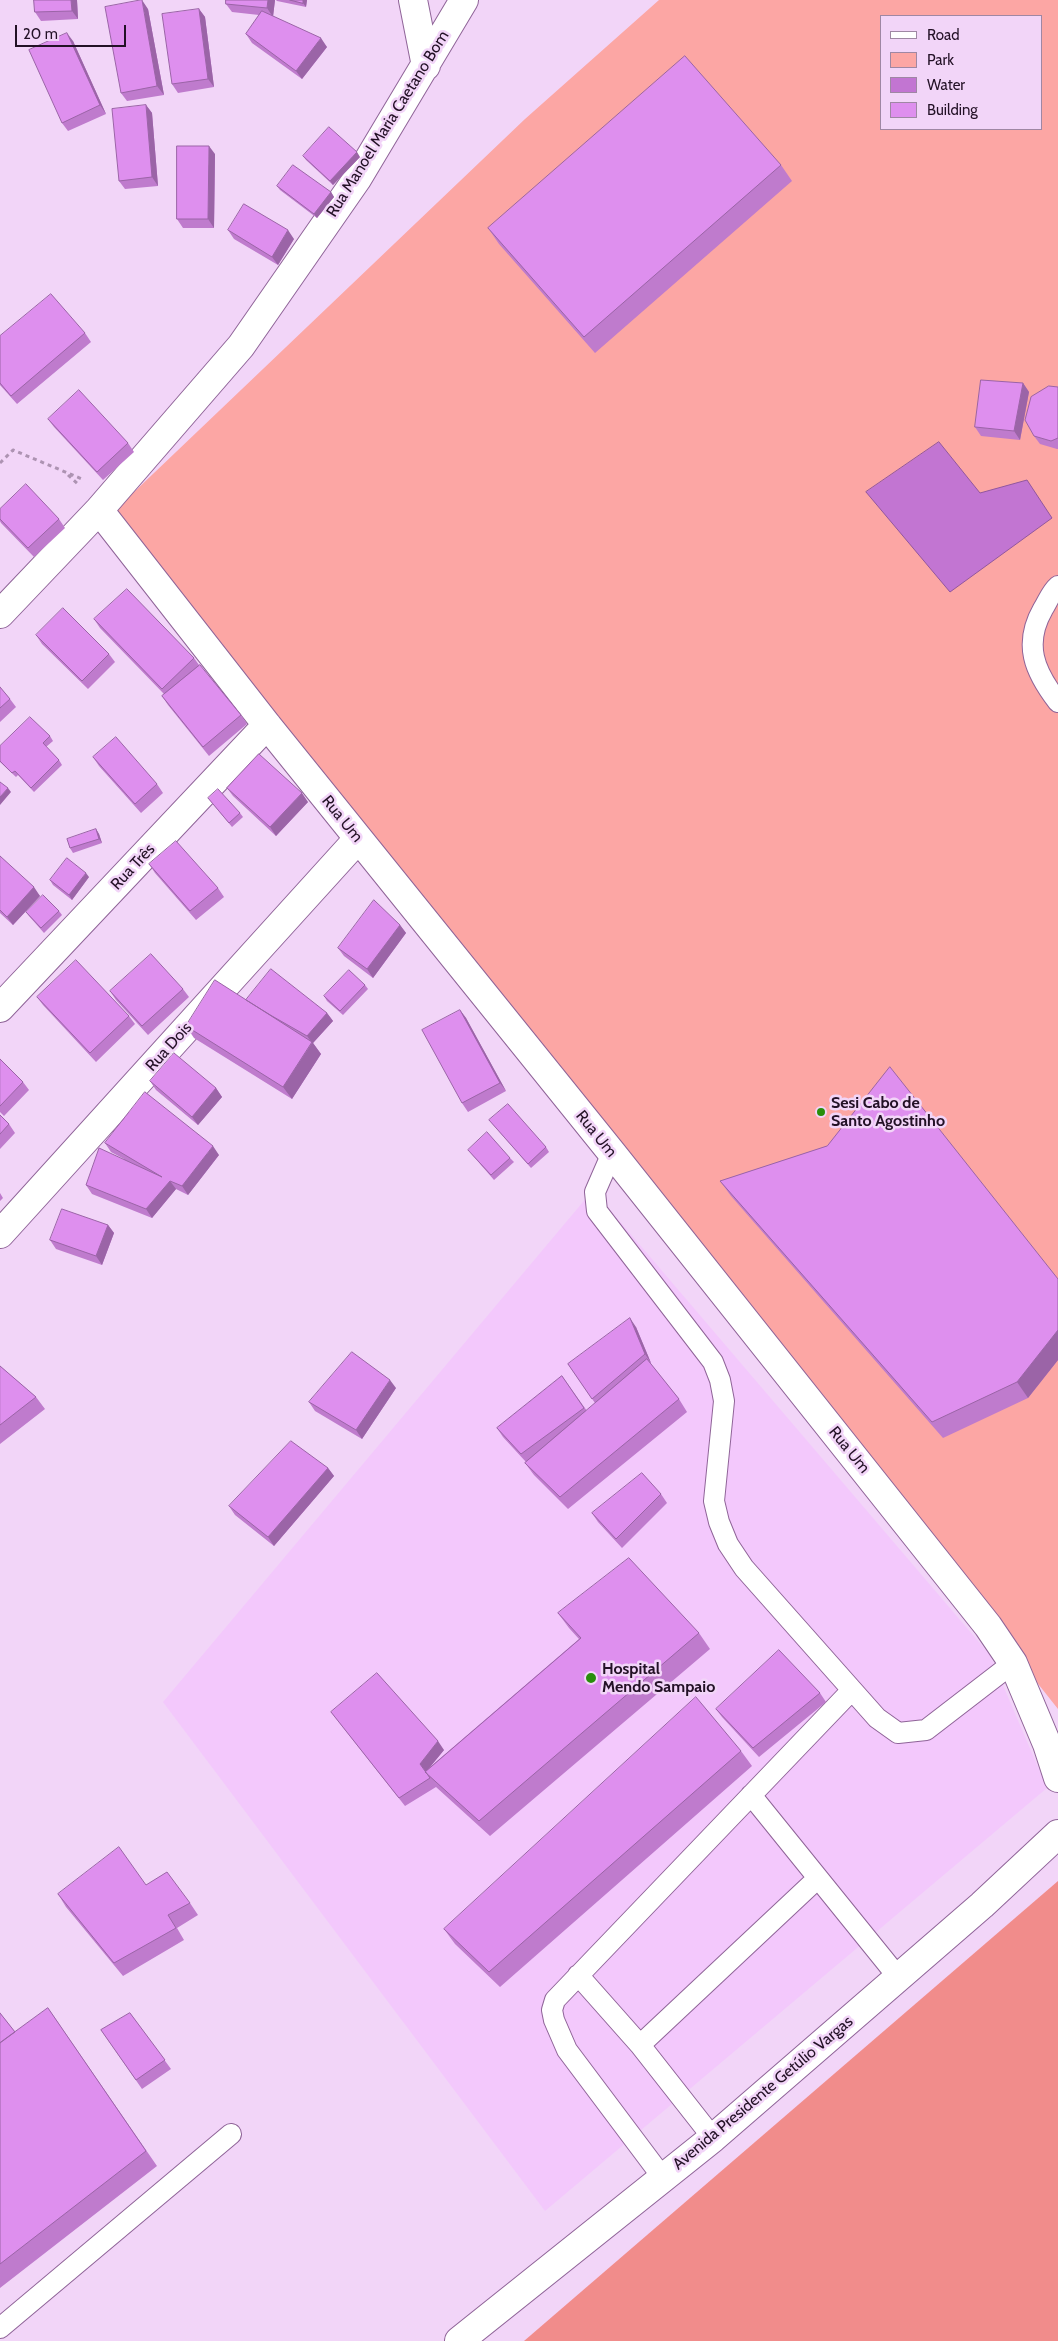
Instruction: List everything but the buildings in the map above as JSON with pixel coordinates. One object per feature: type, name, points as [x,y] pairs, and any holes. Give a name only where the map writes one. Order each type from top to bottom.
[{"type":"street","points":[[414,0],[426,66]]},
{"type":"street","name":"Rua Manoel Maria Caetano Bom","points":[[0,614],[98,510],[241,346],[257,320],[357,179],[464,0]]},
{"type":"street","name":"Rua Um","points":[[98,510],[267,725],[612,1153],[988,1626],[1013,1663],[1058,1778]]},
{"type":"street","name":"Rua Três","points":[[0,1008],[267,725]]},
{"type":"street","name":"Rua Dois","points":[[0,1234],[358,838]]},
{"type":"street","name":"Avenida Presidente Getúlio Vargas","points":[[459,2341],[713,2138],[982,1906],[1058,1834]]},
{"type":"lane","points":[[1058,586],[1036,622],[1031,647],[1039,673],[1058,702]]},
{"type":"lane","points":[[612,1153],[595,1192],[598,1210],[688,1326],[713,1362],[720,1380],[724,1400],[714,1501],[719,1522],[728,1544],[744,1568],[877,1718],[898,1733],[908,1734],[926,1730],[1013,1663]]},
{"type":"lane","points":[[663,2178],[568,2050],[557,2031],[552,2010],[555,2000],[852,1690]]},
{"type":"lane","points":[[751,1795],[898,1977]]},
{"type":"lane","points":[[640,2045],[817,1879]]},
{"type":"lane","points":[[578,1975],[640,2045],[713,2138]]},
{"type":"lane","points":[[0,2328],[232,2134]]},
{"type":"path","points":[[0,463],[13,450],[66,474]]},
{"type":"shaded area","name":"Hospital Mendo Sampaio","points":[[593,1190],[990,1655],[1047,1788],[545,2211],[163,1702]]},
{"type":"shaded area","points":[[1058,1881],[1058,2341],[524,2341]]},
{"type":"green space","name":"Sesi Cabo de Santo Agostinho","points":[[659,0],[1058,0],[1058,1709],[111,514],[525,119]]},
{"type":"water","points":[[939,442],[980,493],[1027,480],[1052,518],[950,592],[866,492]]},
{"type":"place","name":"Sesi Cabo de Santo Agostinho","points":[[821,1112]]},
{"type":"place","name":"Hospital Mendo Sampaio","points":[[591,1678]]}]
